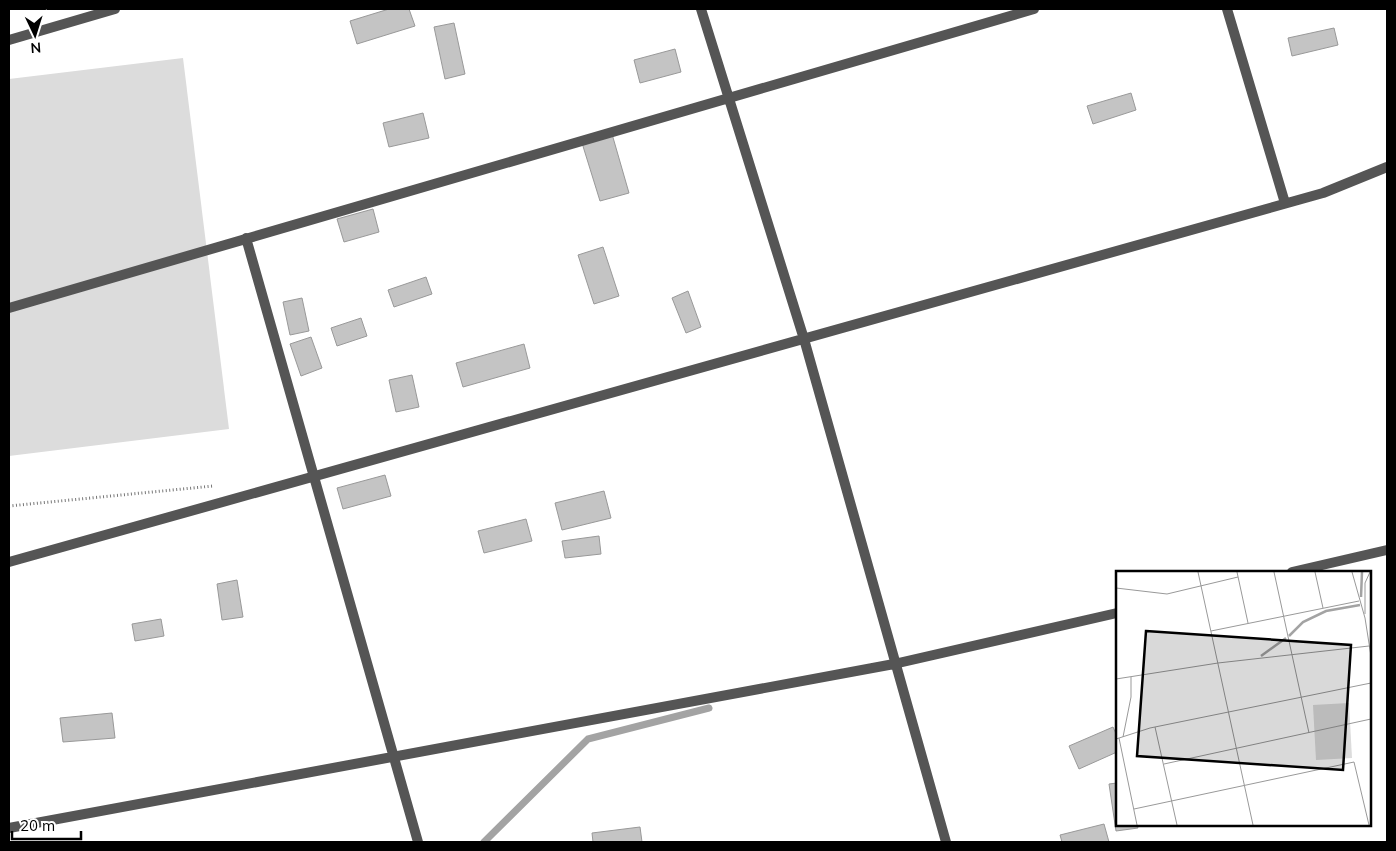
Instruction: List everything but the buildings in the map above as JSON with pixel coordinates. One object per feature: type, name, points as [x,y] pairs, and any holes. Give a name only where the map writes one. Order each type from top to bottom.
[{"type":"street","points":[[9,40],[115,9]]},
{"type":"street","points":[[701,9],[727,98],[804,339],[894,664],[946,842]]},
{"type":"street","points":[[9,308],[1034,9]]},
{"type":"street","points":[[1227,9],[1285,203]]},
{"type":"street","points":[[9,562],[1323,193],[1387,166]]},
{"type":"street","points":[[246,238],[418,842]]},
{"type":"street","points":[[1296,571],[1387,550]]},
{"type":"street","points":[[9,828],[894,664],[1116,613]]},
{"type":"path","points":[[9,506],[216,486]]},
{"type":"shaded area","points":[[183,58],[229,429],[9,456],[9,79]]},
{"type":"waterway","points":[[484,842],[588,739],[709,708]]}]
